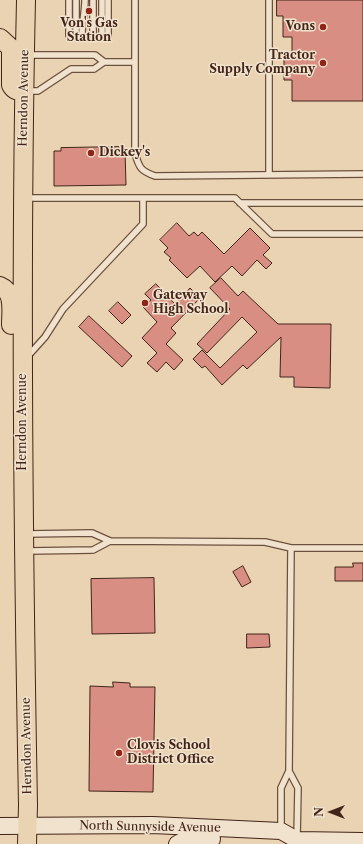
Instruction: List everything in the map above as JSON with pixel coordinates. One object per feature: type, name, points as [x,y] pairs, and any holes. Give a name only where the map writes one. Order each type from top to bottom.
[{"type":"main road","name":"Herndon Avenue","points":[[26,0],[24,91],[23,431],[27,844]]},
{"type":"main road","points":[[0,38],[11,48],[11,85],[17,91],[24,91]]},
{"type":"main road","points":[[0,286],[7,290],[11,301],[11,371],[23,431]]},
{"type":"main road","name":"North Sunnyside Avenue","points":[[0,826],[153,825],[245,830],[290,838],[363,841]]},
{"type":"main road","points":[[177,844],[187,839],[217,839],[245,830]]},
{"type":"lane","points":[[69,0],[69,35]]},
{"type":"lane","points":[[76,0],[76,35]]},
{"type":"lane","points":[[82,35],[82,21],[85,16],[85,0]]},
{"type":"lane","points":[[93,0],[93,35]]},
{"type":"lane","points":[[102,0],[105,35],[108,0]]},
{"type":"lane","points":[[135,0],[135,153],[138,165],[146,173],[156,176],[363,174]]},
{"type":"lane","points":[[269,0],[269,175]]},
{"type":"lane","points":[[25,55],[95,55],[104,62]]},
{"type":"lane","points":[[24,91],[38,91],[72,69],[94,68],[104,62],[135,62]]},
{"type":"lane","points":[[24,198],[235,198],[272,234],[363,234]]},
{"type":"lane","points":[[23,361],[46,337],[63,309],[143,224],[144,199]]},
{"type":"lane","points":[[240,202],[363,203]]},
{"type":"lane","points":[[24,543],[92,533],[110,541],[266,542],[291,548],[363,548]]},
{"type":"lane","points":[[24,543],[94,550],[110,541]]},
{"type":"lane","points":[[290,838],[298,788],[290,771],[291,548]]},
{"type":"lane","points":[[290,771],[281,788],[290,838]]},
{"type":"building","name":"Tractor Supply Company","points":[[277,0],[363,0],[363,101],[292,101],[292,80],[284,80],[284,57],[292,57],[292,37],[283,37],[283,16],[277,16]]},
{"type":"building","points":[[119,147],[119,150],[125,150],[126,185],[54,186],[54,151],[61,151],[61,148]]},
{"type":"building","points":[[177,223],[189,236],[194,232],[198,236],[202,232],[224,254],[250,228],[270,248],[263,255],[272,263],[266,269],[257,260],[242,276],[232,266],[215,282],[200,266],[187,278],[169,260],[171,258],[164,252],[168,248],[160,240]]},
{"type":"building","points":[[221,278],[238,296],[243,291],[278,324],[331,324],[330,388],[294,387],[294,377],[280,377],[281,337],[247,369],[243,365],[222,385],[205,366],[202,368],[193,359],[202,350],[220,368],[257,332],[242,317],[207,353],[197,344],[230,309],[210,288]]},
{"type":"building","points":[[156,284],[175,304],[190,288],[200,298],[171,328],[176,333],[166,344],[183,360],[174,370],[166,362],[157,372],[147,363],[157,353],[142,338],[157,322],[143,307],[151,300],[145,294]]},
{"type":"building","points":[[118,302],[131,315],[122,324],[109,311]]},
{"type":"building","points":[[89,316],[132,356],[122,367],[79,327]]},
{"type":"building","points":[[353,563],[363,563],[363,581],[335,581],[335,567],[353,567]]},
{"type":"building","points":[[243,566],[251,582],[242,587],[233,572]]},
{"type":"building","points":[[154,578],[155,633],[92,634],[91,579]]},
{"type":"building","points":[[247,634],[269,634],[270,647],[247,648]]},
{"type":"building","points":[[113,682],[130,683],[130,687],[155,687],[153,792],[89,791],[90,686],[113,687]]},
{"type":"place","name":"Von's Gas Station","points":[[89,11]]},
{"type":"place","name":"Vons","points":[[323,27]]},
{"type":"place","name":"Tractor Supply Company","points":[[323,63]]},
{"type":"place","name":"Dickey's","points":[[91,153]]},
{"type":"place","name":"Gateway High School","points":[[145,303]]},
{"type":"place","name":"Clovis School District Office","points":[[119,753]]}]
